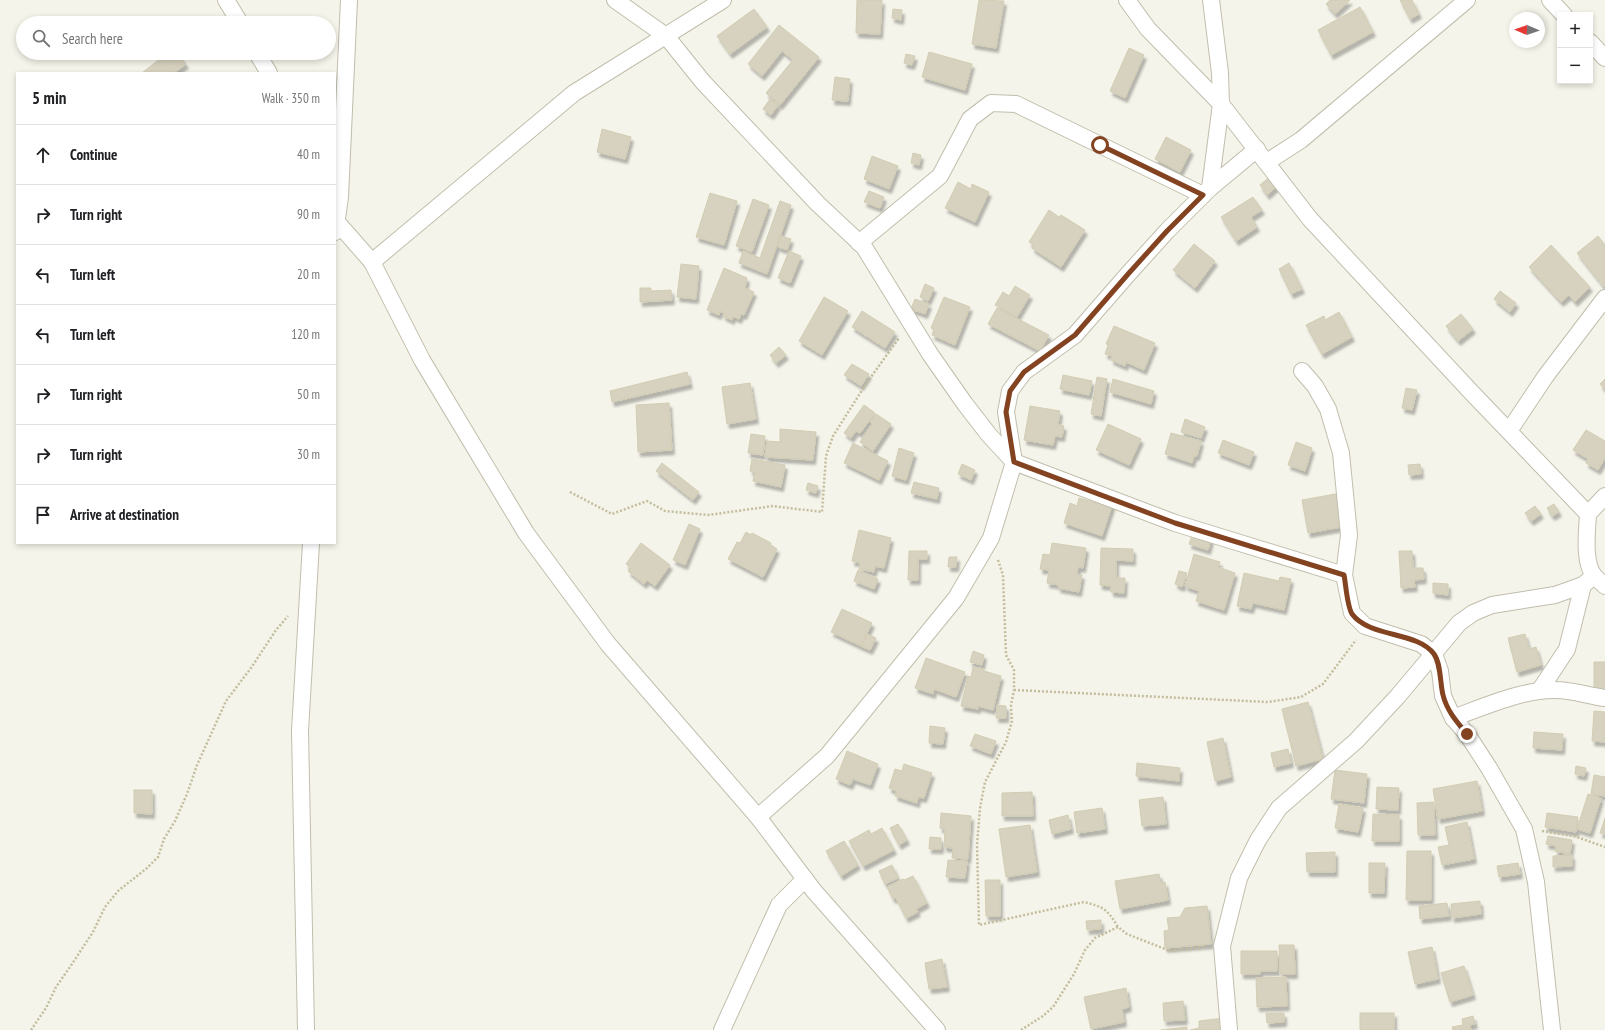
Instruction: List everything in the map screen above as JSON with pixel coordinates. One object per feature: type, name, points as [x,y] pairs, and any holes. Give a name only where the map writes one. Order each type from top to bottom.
[{"type":"street","points":[[226,0],[236,16]]},
{"type":"street","points":[[348,0],[336,226],[372,262],[422,360],[526,533],[608,644],[758,817],[805,879],[937,1030]]},
{"type":"street","points":[[615,0],[666,36],[703,82],[818,204],[864,247],[910,322],[965,404],[989,435],[1014,462],[1175,523],[1344,575]]},
{"type":"street","points":[[372,262],[574,93],[723,0]]},
{"type":"street","points":[[1127,0],[1148,29],[1221,104],[1310,219],[1588,514]]},
{"type":"street","points":[[1207,192],[1221,104],[1220,74],[1211,0]]},
{"type":"street","points":[[1267,162],[1301,140],[1467,0]]},
{"type":"street","points":[[1550,0],[1561,12]]},
{"type":"street","points":[[1593,45],[1605,58]]},
{"type":"street","points":[[261,60],[268,72]]},
{"type":"street","points":[[859,243],[940,176],[970,119],[991,103],[1016,104],[1207,192]]},
{"type":"street","points":[[758,817],[827,756],[956,598],[991,538],[1014,462],[1006,412],[1010,391],[1024,372],[1075,335],[1167,231],[1207,192],[1257,149]]},
{"type":"street","points":[[1509,431],[1545,377],[1605,298]]},
{"type":"street","points":[[1302,371],[1315,386],[1328,409],[1341,453],[1350,534],[1344,575],[1352,614],[1365,626],[1421,644],[1434,654],[1440,671],[1443,696],[1453,718],[1467,734],[1489,768],[1524,829],[1536,882],[1552,1030]]},
{"type":"street","points":[[1540,690],[1567,650],[1594,582],[1588,564],[1588,514],[1605,496]]},
{"type":"street","points":[[306,1030],[300,731],[311,544]]},
{"type":"street","points":[[1229,1030],[1222,946],[1239,878],[1258,840],[1279,808],[1356,741],[1460,623],[1473,613],[1492,605],[1555,595],[1594,582]]},
{"type":"street","points":[[1453,718],[1540,690],[1558,690],[1605,698]]},
{"type":"street","points":[[722,1030],[779,906],[805,879]]},
{"type":"path","points":[[570,492],[612,514],[647,501],[665,511],[708,515],[773,506],[822,512],[826,456],[833,436],[866,384],[910,322]]},
{"type":"path","points":[[991,538],[1003,575],[1006,655],[1014,670],[1014,690],[1012,721],[1006,742],[985,782],[980,808],[976,846],[979,925],[1084,902],[1101,906],[1110,914],[1118,927],[1127,934],[1170,952],[1222,946]]},
{"type":"path","points":[[31,1030],[46,1008],[56,987],[93,932],[105,906],[118,891],[147,868],[158,857],[164,839],[181,808],[212,729],[226,701],[251,668],[276,630],[290,614]]},
{"type":"path","points":[[1014,690],[1268,702],[1301,697],[1323,684],[1350,649],[1365,626]]},
{"type":"path","points":[[1524,829],[1574,836],[1605,847]]},
{"type":"path","points":[[1021,1030],[1043,1016],[1053,1007],[1074,974],[1085,950],[1095,938],[1118,927]]},
{"type":"building","points":[[857,0],[882,0],[880,34],[856,33]]},
{"type":"building","points":[[979,0],[1004,1],[996,48],[972,44]]},
{"type":"building","points":[[1330,0],[1350,0],[1335,14],[1326,4]]},
{"type":"building","points":[[1400,0],[1412,0],[1419,14],[1410,19]]},
{"type":"building","points":[[1360,7],[1373,32],[1331,55],[1318,30]]},
{"type":"building","points":[[754,9],[767,27],[730,54],[717,36]]},
{"type":"building","points":[[893,9],[902,10],[901,20],[892,18]]},
{"type":"building","points":[[779,25],[819,57],[780,105],[766,93],[793,60],[782,51],[762,76],[748,64]]},
{"type":"building","points":[[1129,48],[1144,55],[1125,98],[1110,91]]},
{"type":"building","points":[[929,52],[972,64],[965,90],[922,77]]},
{"type":"building","points":[[906,54],[915,56],[912,65],[904,63]]},
{"type":"building","points":[[158,60],[183,60],[186,64],[175,72],[143,72]]},
{"type":"building","points":[[835,77],[850,79],[848,101],[832,100]]},
{"type":"building","points":[[770,99],[778,105],[771,115],[763,109]]},
{"type":"building","points":[[602,129],[631,137],[625,159],[597,152]]},
{"type":"building","points":[[1166,137],[1191,150],[1180,172],[1155,159]]},
{"type":"building","points":[[913,153],[921,155],[919,165],[911,163]]},
{"type":"building","points":[[872,156],[898,166],[889,189],[864,179]]},
{"type":"building","points":[[1271,176],[1278,185],[1267,195],[1260,185]]},
{"type":"building","points":[[958,182],[971,189],[972,184],[989,192],[975,222],[945,208]]},
{"type":"building","points":[[869,191],[884,197],[880,208],[864,202]]},
{"type":"building","points":[[710,193],[737,201],[724,245],[696,237]]},
{"type":"building","points":[[1253,197],[1262,210],[1251,217],[1257,227],[1236,241],[1221,217]]},
{"type":"building","points":[[753,199],[769,205],[752,252],[736,246]]},
{"type":"building","points":[[780,201],[791,205],[767,274],[739,263],[743,251],[760,258]]},
{"type":"building","points":[[1049,210],[1059,217],[1061,215],[1085,230],[1061,267],[1032,248],[1034,245],[1029,242]]},
{"type":"building","points":[[781,236],[791,239],[787,250],[778,247]]},
{"type":"building","points":[[1598,236],[1605,245],[1604,287],[1577,253]]},
{"type":"building","points":[[1194,244],[1215,261],[1195,288],[1173,270]]},
{"type":"building","points":[[1551,245],[1590,287],[1575,302],[1569,295],[1561,302],[1529,267]]},
{"type":"building","points":[[789,251],[801,256],[790,283],[778,278]]},
{"type":"building","points":[[1289,263],[1302,289],[1291,294],[1279,269]]},
{"type":"building","points":[[681,264],[699,266],[696,299],[677,297]]},
{"type":"building","points":[[724,268],[747,278],[745,288],[754,292],[744,315],[741,314],[739,319],[733,316],[732,320],[723,316],[724,313],[720,311],[719,315],[707,310]]},
{"type":"building","points":[[925,284],[934,288],[928,301],[920,297]]},
{"type":"building","points":[[1015,286],[1030,295],[1017,317],[995,305],[1003,292],[1009,296]]},
{"type":"building","points":[[640,288],[651,288],[651,291],[671,290],[672,300],[640,302]]},
{"type":"building","points":[[1500,291],[1516,303],[1510,312],[1494,299]]},
{"type":"building","points":[[824,297],[848,311],[822,355],[799,341]]},
{"type":"building","points":[[944,297],[970,307],[955,345],[932,335],[934,330],[931,328]]},
{"type":"building","points":[[915,299],[929,304],[925,314],[911,309]]},
{"type":"building","points":[[997,308],[1049,335],[1040,351],[988,324]]},
{"type":"building","points":[[862,311],[895,332],[885,348],[852,327]]},
{"type":"building","points":[[1339,312],[1352,337],[1322,354],[1306,325],[1324,316],[1325,320]]},
{"type":"building","points":[[1461,314],[1473,329],[1458,341],[1446,326]]},
{"type":"building","points":[[1114,326],[1155,343],[1144,370],[1126,362],[1125,366],[1111,360],[1112,356],[1105,354],[1108,345],[1106,344]]},
{"type":"building","points":[[779,347],[786,355],[776,363],[770,355]]},
{"type":"building","points":[[852,364],[869,374],[861,386],[844,375]]},
{"type":"building","points":[[687,372],[690,384],[612,402],[610,391]]},
{"type":"building","points":[[1063,375],[1092,381],[1089,395],[1060,389]]},
{"type":"building","points":[[1097,377],[1107,379],[1101,416],[1091,414]]},
{"type":"building","points":[[1113,379],[1154,391],[1151,404],[1110,392]]},
{"type":"building","points":[[1605,379],[1605,390],[1600,384]]},
{"type":"building","points":[[750,383],[756,419],[727,424],[722,387]]},
{"type":"building","points":[[1406,388],[1417,390],[1412,410],[1402,408]]},
{"type":"building","points":[[669,403],[672,450],[638,452],[636,405]]},
{"type":"building","points":[[864,405],[875,413],[860,433],[856,431],[851,438],[844,433]]},
{"type":"building","points":[[1030,406],[1060,411],[1058,425],[1064,426],[1062,437],[1055,436],[1053,445],[1024,440]]},
{"type":"building","points":[[876,414],[891,424],[873,451],[860,442],[872,424],[870,422]]},
{"type":"building","points":[[1185,419],[1205,427],[1201,438],[1181,432]]},
{"type":"building","points":[[1108,424],[1141,439],[1129,465],[1096,450]]},
{"type":"building","points":[[780,429],[816,432],[813,460],[765,457],[767,441],[780,442]]},
{"type":"building","points":[[1586,430],[1605,441],[1605,458],[1598,470],[1586,463],[1588,459],[1573,450]]},
{"type":"building","points":[[1171,433],[1201,441],[1197,456],[1194,456],[1192,463],[1165,454]]},
{"type":"building","points":[[751,434],[765,436],[763,455],[748,453]]},
{"type":"building","points":[[1223,440],[1254,452],[1249,465],[1218,453]]},
{"type":"building","points":[[1296,442],[1312,448],[1305,471],[1288,465]]},
{"type":"building","points":[[853,443],[888,461],[879,480],[844,463]]},
{"type":"building","points":[[899,448],[914,453],[906,480],[892,476]]},
{"type":"building","points":[[752,459],[785,465],[781,487],[753,481],[755,472],[750,471]]},
{"type":"building","points":[[662,463],[699,492],[693,500],[656,471]]},
{"type":"building","points":[[962,464],[975,470],[971,480],[958,474]]},
{"type":"building","points":[[1420,464],[1421,474],[1409,475],[1408,465]]},
{"type":"building","points":[[914,482],[939,488],[937,499],[911,493]]},
{"type":"building","points":[[808,483],[818,486],[816,493],[806,490]]},
{"type":"building","points":[[1341,493],[1347,526],[1308,533],[1302,500]]},
{"type":"building","points":[[1079,498],[1096,503],[1098,498],[1113,503],[1102,536],[1064,523],[1070,503],[1077,506]]},
{"type":"building","points":[[1554,504],[1559,512],[1552,516],[1547,508]]},
{"type":"building","points":[[1535,506],[1541,514],[1531,521],[1525,513]]},
{"type":"building","points":[[689,524],[700,529],[685,565],[673,560]]},
{"type":"building","points":[[859,530],[891,538],[884,568],[875,566],[874,572],[859,569],[860,563],[852,561]]},
{"type":"building","points":[[746,532],[751,535],[752,533],[771,543],[770,545],[777,549],[763,577],[728,559],[737,542],[740,543]]},
{"type":"building","points":[[1193,533],[1211,539],[1208,550],[1189,544]]},
{"type":"building","points":[[641,543],[670,565],[655,586],[647,580],[644,584],[628,571],[631,568],[626,564]]},
{"type":"building","points":[[1052,543],[1086,548],[1083,568],[1078,567],[1077,574],[1082,575],[1079,592],[1058,588],[1059,585],[1047,583],[1049,570],[1040,569],[1043,554],[1050,555]]},
{"type":"building","points":[[1101,548],[1133,549],[1133,561],[1116,560],[1116,578],[1125,578],[1124,593],[1111,592],[1111,586],[1100,585]]},
{"type":"building","points":[[909,551],[927,551],[927,559],[918,559],[918,580],[908,580]]},
{"type":"building","points":[[1399,551],[1412,551],[1413,568],[1423,568],[1424,579],[1414,580],[1415,587],[1401,588]]},
{"type":"building","points":[[1194,554],[1220,562],[1218,567],[1235,573],[1224,610],[1196,601],[1199,591],[1185,586]]},
{"type":"building","points":[[949,557],[957,557],[956,567],[948,567]]},
{"type":"building","points":[[858,570],[878,579],[874,589],[854,581]]},
{"type":"building","points":[[1179,571],[1187,573],[1182,587],[1175,584]]},
{"type":"building","points":[[1244,573],[1279,581],[1280,577],[1291,579],[1284,610],[1253,603],[1251,609],[1237,606]]},
{"type":"building","points":[[1433,583],[1448,584],[1448,595],[1433,593]]},
{"type":"building","points":[[842,609],[872,623],[861,646],[831,632]]},
{"type":"building","points":[[867,634],[876,638],[870,650],[861,646]]},
{"type":"building","points":[[1525,634],[1529,649],[1536,647],[1541,665],[1517,672],[1508,638]]},
{"type":"building","points":[[973,651],[984,655],[982,665],[970,662]]},
{"type":"building","points":[[926,658],[965,672],[956,697],[934,689],[933,694],[915,688]]},
{"type":"building","points":[[1594,662],[1605,662],[1605,692],[1594,691]]},
{"type":"building","points":[[973,667],[984,669],[984,671],[1001,676],[993,710],[978,706],[978,709],[961,706],[968,676],[971,677]]},
{"type":"building","points":[[1308,702],[1323,759],[1296,766],[1282,709]]},
{"type":"building","points":[[997,705],[1006,706],[1006,718],[996,718]]},
{"type":"building","points":[[1594,711],[1605,712],[1605,742],[1592,741]]},
{"type":"building","points":[[930,726],[945,728],[943,744],[929,743]]},
{"type":"building","points":[[1534,732],[1563,734],[1562,750],[1533,748]]},
{"type":"building","points":[[975,734],[996,741],[991,754],[970,746]]},
{"type":"building","points":[[1223,738],[1231,777],[1215,781],[1207,742]]},
{"type":"building","points":[[1288,749],[1291,763],[1274,767],[1271,753]]},
{"type":"building","points":[[847,751],[878,764],[870,785],[853,779],[850,785],[836,779]]},
{"type":"building","points":[[1137,763],[1180,768],[1179,781],[1136,776]]},
{"type":"building","points":[[904,764],[932,773],[924,798],[918,797],[917,803],[895,796],[896,791],[889,788],[895,769],[902,771]]},
{"type":"building","points":[[1576,766],[1586,768],[1584,776],[1575,774]]},
{"type":"building","points":[[1335,770],[1367,774],[1364,803],[1331,799]]},
{"type":"building","points":[[1594,775],[1605,777],[1605,796],[1591,794]]},
{"type":"building","points":[[1477,781],[1482,811],[1438,819],[1433,789]]},
{"type":"building","points":[[1377,787],[1399,788],[1398,810],[1376,809]]},
{"type":"building","points":[[134,790],[152,790],[152,814],[134,813]]},
{"type":"building","points":[[1032,792],[1033,816],[1002,816],[1002,793]]},
{"type":"building","points":[[1588,794],[1601,798],[1590,833],[1577,829]]},
{"type":"building","points":[[1163,797],[1166,824],[1142,826],[1139,800]]},
{"type":"building","points":[[1434,802],[1435,835],[1418,835],[1417,803]]},
{"type":"building","points":[[1339,804],[1363,808],[1358,832],[1335,828]]},
{"type":"building","points":[[1102,808],[1105,829],[1077,833],[1074,812]]},
{"type":"building","points":[[941,813],[971,816],[968,859],[952,858],[953,848],[944,847],[945,829],[940,828]]},
{"type":"building","points":[[1547,813],[1578,817],[1576,832],[1545,827]]},
{"type":"building","points":[[1373,814],[1399,815],[1399,841],[1372,841]]},
{"type":"building","points":[[1068,815],[1071,829],[1052,834],[1049,820]]},
{"type":"building","points":[[1605,818],[1605,834],[1600,833]]},
{"type":"building","points":[[1467,822],[1474,859],[1442,865],[1438,847],[1449,845],[1445,827]]},
{"type":"building","points":[[898,824],[907,840],[899,845],[890,828]]},
{"type":"building","points":[[1030,825],[1037,872],[1006,877],[999,829]]},
{"type":"building","points":[[882,828],[894,850],[863,866],[849,841],[869,830],[871,834]]},
{"type":"building","points":[[1548,836],[1572,840],[1570,854],[1555,851],[1556,846],[1546,844]]},
{"type":"building","points":[[930,837],[941,838],[941,849],[929,849]]},
{"type":"building","points":[[844,841],[858,865],[841,876],[826,851]]},
{"type":"building","points":[[1407,851],[1431,851],[1431,900],[1406,900]]},
{"type":"building","points":[[1335,852],[1335,872],[1307,872],[1306,853]]},
{"type":"building","points":[[1572,855],[1572,866],[1553,867],[1553,856]]},
{"type":"building","points":[[948,860],[967,861],[965,878],[946,877]]},
{"type":"building","points":[[1369,863],[1385,863],[1384,893],[1369,893]]},
{"type":"building","points":[[1518,863],[1520,874],[1499,877],[1497,866]]},
{"type":"building","points":[[892,865],[898,878],[885,884],[879,871]]},
{"type":"building","points":[[1159,874],[1161,883],[1165,882],[1168,900],[1120,909],[1115,881]]},
{"type":"building","points":[[913,876],[927,903],[916,909],[918,912],[906,918],[896,898],[893,899],[887,887]]},
{"type":"building","points":[[985,880],[1000,880],[1000,916],[986,916]]},
{"type":"building","points":[[1480,901],[1481,914],[1452,918],[1451,904]]},
{"type":"building","points":[[1447,903],[1449,916],[1420,919],[1419,906]]},
{"type":"building","points":[[1207,906],[1211,944],[1165,948],[1164,931],[1169,930],[1167,918],[1180,917],[1185,908]]},
{"type":"building","points":[[1101,920],[1101,929],[1087,930],[1086,921]]},
{"type":"building","points":[[1279,945],[1294,945],[1295,974],[1280,974]]},
{"type":"building","points":[[1432,947],[1438,979],[1415,984],[1408,952]]},
{"type":"building","points":[[1241,951],[1277,951],[1277,971],[1260,971],[1260,974],[1241,974]]},
{"type":"building","points":[[942,959],[947,987],[929,989],[925,963]]},
{"type":"building","points":[[1464,966],[1473,995],[1450,1002],[1441,973]]},
{"type":"building","points":[[1286,977],[1287,1006],[1257,1007],[1256,978]]},
{"type":"building","points":[[1126,988],[1129,1007],[1122,1009],[1124,1022],[1091,1029],[1084,997]]},
{"type":"building","points":[[1183,1001],[1185,1020],[1164,1021],[1163,1003]]},
{"type":"building","points":[[1266,1013],[1284,1013],[1284,1022],[1267,1023]]},
{"type":"building","points":[[1360,1013],[1394,1013],[1394,1030],[1360,1030]]},
{"type":"building","points":[[1473,1016],[1475,1024],[1470,1025],[1471,1030],[1453,1030],[1452,1027],[1463,1025],[1462,1019]]},
{"type":"building","points":[[1224,1018],[1225,1030],[1190,1030],[1199,1028],[1199,1021]]},
{"type":"building","points":[[1187,1027],[1187,1030],[1161,1030]]},
{"type":"route","points":[[1100,145],[1203,195],[1167,231],[1075,335],[1024,372],[1010,391],[1006,412],[1014,462],[1175,523],[1344,575],[1347,596],[1352,614],[1365,626],[1421,644],[1434,654],[1440,671],[1443,696],[1453,718],[1467,734]]}]
